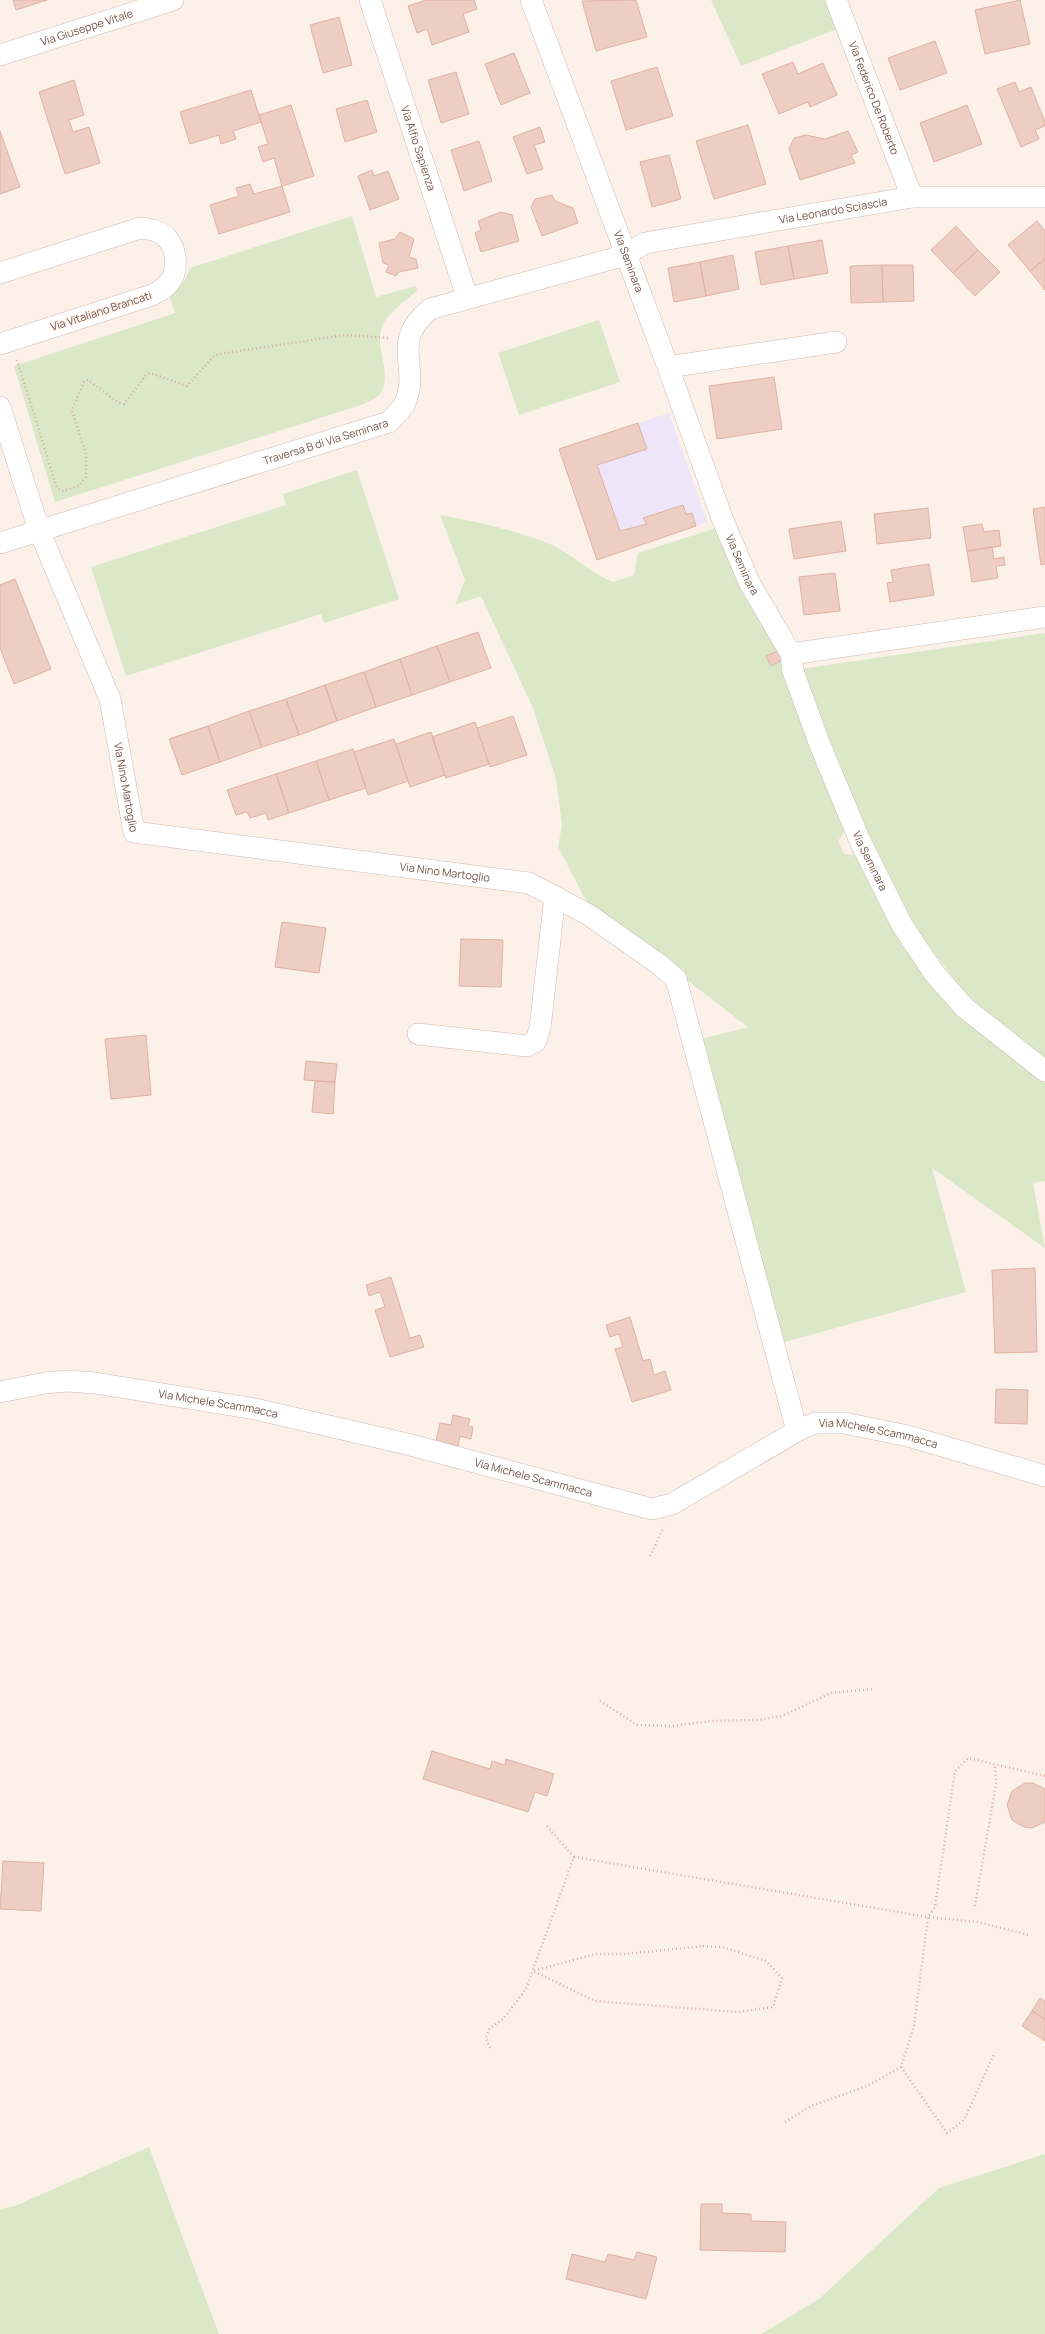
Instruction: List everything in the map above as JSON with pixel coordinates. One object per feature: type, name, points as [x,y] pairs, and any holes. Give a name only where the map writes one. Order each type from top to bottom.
[{"type":"street","name":"Via Giuseppe Vitale","points":[[0,55],[173,0]]},
{"type":"street","name":"Via Alfio Sapienza","points":[[370,0],[467,298]]},
{"type":"street","name":"Via Seminara","points":[[531,0],[668,367],[711,490],[749,582],[791,654],[793,671],[820,745],[860,841],[902,925],[934,974],[965,1008],[1045,1071]]},
{"type":"street","name":"Via Federico De Roberto","points":[[836,0],[912,197]]},
{"type":"street","name":"Via Leonardo Sciascia","points":[[626,255],[645,243],[912,197],[1045,197]]},
{"type":"street","name":"Via Vitaliano Brancati","points":[[0,273],[140,228],[155,231],[166,237],[176,260],[174,273],[166,286],[152,295],[6,342]]},
{"type":"street","name":"Traversa B di Via Seminara","points":[[0,543],[388,422],[404,404],[409,389],[407,348],[409,333],[418,319],[430,309],[626,255]]},
{"type":"street","points":[[668,367],[836,342]]},
{"type":"street","name":"Via Nino Martoglio","points":[[0,407],[39,530],[110,699],[134,832],[529,883],[555,896]]},
{"type":"street","points":[[791,654],[1045,617]]},
{"type":"street","points":[[418,1034],[527,1046],[536,1041],[540,1028],[555,896],[589,915],[660,965],[676,979],[797,1431]]},
{"type":"street","name":"Via Michele Scammacca","points":[[0,1392],[45,1383],[68,1381],[95,1383],[247,1408],[407,1444],[652,1509],[672,1504],[797,1431],[815,1423],[844,1423],[908,1436],[1045,1476]]},
{"type":"path","points":[[6,342],[57,488],[63,491],[79,486],[86,477],[86,454],[72,410],[84,382],[88,380],[119,403],[124,404],[146,375],[150,374],[187,386],[214,356],[219,354],[345,335],[381,337]]},
{"type":"path","points":[[650,1556],[666,1524],[672,1504]]},
{"type":"path","points":[[600,1701],[637,1725],[672,1726],[712,1720],[757,1720],[782,1716],[831,1693],[873,1689]]},
{"type":"path","points":[[785,2122],[811,2106],[867,2086],[901,2067],[914,2026],[928,1917],[935,1906],[955,1771],[968,1758],[1045,1776]]},
{"type":"path","points":[[974,1906],[996,1783],[995,1765]]},
{"type":"path","points":[[545,1824],[574,1857],[928,1917],[978,1922],[1029,1934]]},
{"type":"path","points":[[490,2048],[486,2038],[488,2030],[504,2018],[526,1989],[574,1857]]},
{"type":"path","points":[[703,1946],[722,1947],[766,1961],[782,1978],[773,2006],[738,2012],[595,2001],[533,1971],[596,1954],[626,1954],[703,1946]]},
{"type":"path","points":[[901,2067],[947,2133],[964,2120],[994,2054]]},
{"type":"shaded area","points":[[669,413],[707,522],[597,560],[559,449]]},
{"type":"green space","points":[[711,0],[826,0],[837,29],[741,66]]},
{"type":"green space","points":[[352,216],[376,297],[416,286],[417,291],[392,313],[385,321],[381,330],[380,339],[385,377],[384,386],[379,395],[364,404],[55,502],[14,366],[175,313],[170,298],[185,280],[190,268]]},
{"type":"green space","points":[[599,320],[620,382],[519,415],[498,353]]},
{"type":"green space","points":[[357,470],[399,599],[324,623],[321,614],[126,676],[91,567],[286,505],[283,494]]},
{"type":"green space","points":[[440,515],[510,531],[550,544],[597,574],[613,582],[634,575],[638,553],[716,528],[747,601],[765,626],[778,651],[766,656],[771,665],[783,660],[847,828],[838,841],[844,854],[859,855],[902,946],[932,982],[1003,1050],[1045,1082],[1045,1181],[1033,1183],[1045,1248],[932,1168],[966,1292],[781,1343],[698,1040],[748,1027],[588,904],[558,847],[562,825],[556,779],[533,708],[481,596],[455,605],[465,580]]},
{"type":"green space","points":[[1045,633],[1045,1062],[1025,1048],[964,992],[918,932],[841,778],[801,669]]},
{"type":"green space","points":[[149,2147],[219,2334],[0,2334],[0,2209],[15,2206]]},
{"type":"green space","points":[[1045,2154],[1045,2334],[761,2334],[819,2299],[939,2188]]},
{"type":"building","points":[[13,0],[47,0],[16,10]]},
{"type":"building","points":[[426,0],[474,0],[477,9],[463,14],[469,32],[432,45],[427,29],[417,33],[408,6]]},
{"type":"building","points":[[636,0],[647,37],[596,51],[582,1]]},
{"type":"building","points":[[1020,0],[1030,44],[985,54],[975,10]]},
{"type":"building","points":[[339,17],[352,65],[323,73],[310,25]]},
{"type":"building","points":[[935,41],[947,73],[900,90],[888,58]]},
{"type":"building","points":[[514,53],[530,93],[501,105],[485,64]]},
{"type":"building","points":[[793,62],[798,74],[823,63],[837,95],[810,107],[808,102],[779,114],[762,74]]},
{"type":"building","points":[[657,67],[673,116],[626,130],[611,81]]},
{"type":"building","points":[[456,72],[469,114],[441,123],[428,80]]},
{"type":"building","points":[[74,80],[84,115],[69,120],[73,132],[89,127],[100,163],[65,174],[39,92]]},
{"type":"building","points":[[1015,82],[1019,92],[1031,87],[1045,122],[1045,126],[1035,130],[1039,139],[1021,147],[997,89]]},
{"type":"building","points":[[251,90],[261,122],[233,131],[236,139],[221,144],[219,135],[190,144],[180,112]]},
{"type":"building","points":[[367,100],[377,132],[345,142],[336,109]]},
{"type":"building","points":[[291,105],[314,176],[282,186],[274,158],[263,162],[258,147],[268,144],[259,115]]},
{"type":"building","points":[[967,105],[982,144],[934,162],[920,123]]},
{"type":"building","points":[[748,125],[766,184],[714,199],[696,141]]},
{"type":"building","points":[[540,127],[545,142],[534,145],[543,169],[527,174],[513,137]]},
{"type":"building","points":[[0,131],[20,187],[0,194]]},
{"type":"building","points":[[848,131],[858,152],[851,155],[855,163],[800,180],[789,149],[794,138],[806,135],[825,139]]},
{"type":"building","points":[[479,141],[492,181],[464,191],[451,150]]},
{"type":"building","points":[[669,155],[681,199],[652,207],[640,162]]},
{"type":"building","points":[[372,170],[374,176],[388,171],[399,199],[370,210],[358,176]]},
{"type":"building","points":[[250,184],[254,194],[282,186],[290,212],[219,234],[210,205],[239,196],[236,188]]},
{"type":"building","points":[[552,195],[555,201],[573,208],[578,223],[542,236],[531,207],[535,199]]},
{"type":"building","points":[[501,212],[512,215],[519,241],[481,252],[475,233],[481,230],[478,221]]},
{"type":"building","points":[[1037,221],[1045,231],[1045,259],[1030,271],[1008,245]]},
{"type":"building","points":[[956,226],[978,250],[953,273],[931,250]]},
{"type":"building","points":[[400,232],[414,239],[409,257],[416,259],[418,268],[399,272],[396,276],[386,272],[389,265],[383,263],[379,243],[395,239]]},
{"type":"building","points":[[822,240],[828,273],[794,279],[788,246]]},
{"type":"building","points":[[788,246],[794,279],[761,285],[755,252]]},
{"type":"building","points":[[978,250],[1000,272],[975,296],[953,273]]},
{"type":"building","points":[[733,255],[739,289],[706,296],[700,262]]},
{"type":"building","points":[[1045,259],[1045,290],[1030,271]]},
{"type":"building","points":[[700,262],[706,296],[674,302],[668,268]]},
{"type":"building","points":[[882,265],[883,302],[851,303],[850,266]]},
{"type":"building","points":[[882,265],[913,265],[914,301],[883,302]]},
{"type":"building","points":[[774,377],[782,429],[717,439],[709,386]]},
{"type":"building","points":[[638,423],[647,449],[597,465],[620,531],[647,524],[643,518],[683,505],[686,514],[692,513],[696,526],[597,560],[559,449]]},
{"type":"building","points":[[1045,507],[1045,564],[1041,565],[1033,509]]},
{"type":"building","points":[[928,508],[931,538],[877,544],[874,514]]},
{"type":"building","points":[[841,521],[846,551],[794,559],[789,529]]},
{"type":"building","points":[[982,524],[984,532],[999,530],[1001,546],[967,551],[963,527]]},
{"type":"building","points":[[992,547],[994,559],[1004,557],[1005,565],[996,566],[998,578],[972,582],[967,551]]},
{"type":"building","points":[[929,564],[934,595],[890,602],[887,583],[893,582],[891,570]]},
{"type":"building","points":[[835,573],[840,611],[804,615],[799,577]]},
{"type":"building","points":[[15,579],[51,669],[14,684],[0,648],[0,585]]},
{"type":"building","points":[[478,632],[491,668],[450,682],[437,646]]},
{"type":"building","points":[[437,646],[450,682],[412,695],[400,659]]},
{"type":"building","points":[[778,651],[783,660],[771,666],[766,656]]},
{"type":"building","points":[[400,659],[412,695],[376,707],[364,672]]},
{"type":"building","points":[[364,672],[376,707],[337,721],[325,685]]},
{"type":"building","points":[[325,685],[337,721],[299,735],[286,699]]},
{"type":"building","points":[[286,699],[299,735],[262,747],[249,711]]},
{"type":"building","points":[[249,711],[262,747],[220,762],[208,726]]},
{"type":"building","points":[[513,716],[527,755],[490,767],[477,728]]},
{"type":"building","points":[[475,722],[489,764],[446,778],[432,737]]},
{"type":"building","points":[[208,726],[220,762],[182,775],[169,739]]},
{"type":"building","points":[[431,732],[445,775],[410,787],[396,744]]},
{"type":"building","points":[[394,739],[408,781],[368,795],[354,752]]},
{"type":"building","points":[[353,749],[366,788],[329,800],[316,761]]},
{"type":"building","points":[[316,761],[329,800],[289,813],[276,774]]},
{"type":"building","points":[[276,774],[289,813],[268,820],[266,813],[250,818],[247,812],[236,815],[227,790]]},
{"type":"building","points":[[282,922],[326,928],[319,973],[275,967]]},
{"type":"building","points":[[461,939],[503,940],[501,987],[459,986]]},
{"type":"building","points":[[146,1035],[151,1095],[111,1099],[105,1039]]},
{"type":"building","points":[[306,1061],[337,1064],[335,1082],[304,1080]]},
{"type":"building","points":[[315,1081],[335,1082],[333,1114],[312,1112]]},
{"type":"building","points":[[1035,1268],[1037,1352],[995,1353],[992,1270]]},
{"type":"building","points":[[391,1277],[410,1338],[420,1335],[424,1347],[390,1357],[375,1310],[385,1307],[380,1292],[369,1296],[366,1285]]},
{"type":"building","points":[[630,1317],[643,1361],[650,1359],[654,1375],[665,1371],[671,1390],[632,1402],[615,1349],[623,1347],[619,1334],[610,1337],[606,1325]]},
{"type":"building","points":[[996,1389],[1028,1390],[1027,1424],[995,1423]]},
{"type":"building","points":[[453,1415],[470,1419],[468,1426],[473,1427],[471,1439],[460,1436],[458,1446],[436,1441],[440,1423],[451,1425]]},
{"type":"building","points":[[432,1751],[490,1769],[492,1761],[505,1765],[506,1759],[554,1774],[547,1796],[535,1792],[528,1812],[423,1779]]},
{"type":"building","points":[[1025,1783],[1033,1783],[1045,1789],[1045,1822],[1032,1828],[1024,1827],[1012,1820],[1007,1805],[1012,1791]]},
{"type":"building","points":[[3,1861],[44,1863],[41,1911],[0,1909]]},
{"type":"building","points":[[1040,1998],[1045,2001],[1045,2019],[1032,2011]]},
{"type":"building","points":[[1032,2011],[1045,2019],[1045,2041],[1022,2026]]},
{"type":"building","points":[[701,2204],[722,2204],[722,2213],[751,2214],[751,2221],[786,2222],[785,2252],[700,2250]]},
{"type":"building","points":[[637,2252],[657,2257],[646,2299],[566,2279],[572,2254],[605,2262],[608,2254],[634,2260]]}]
